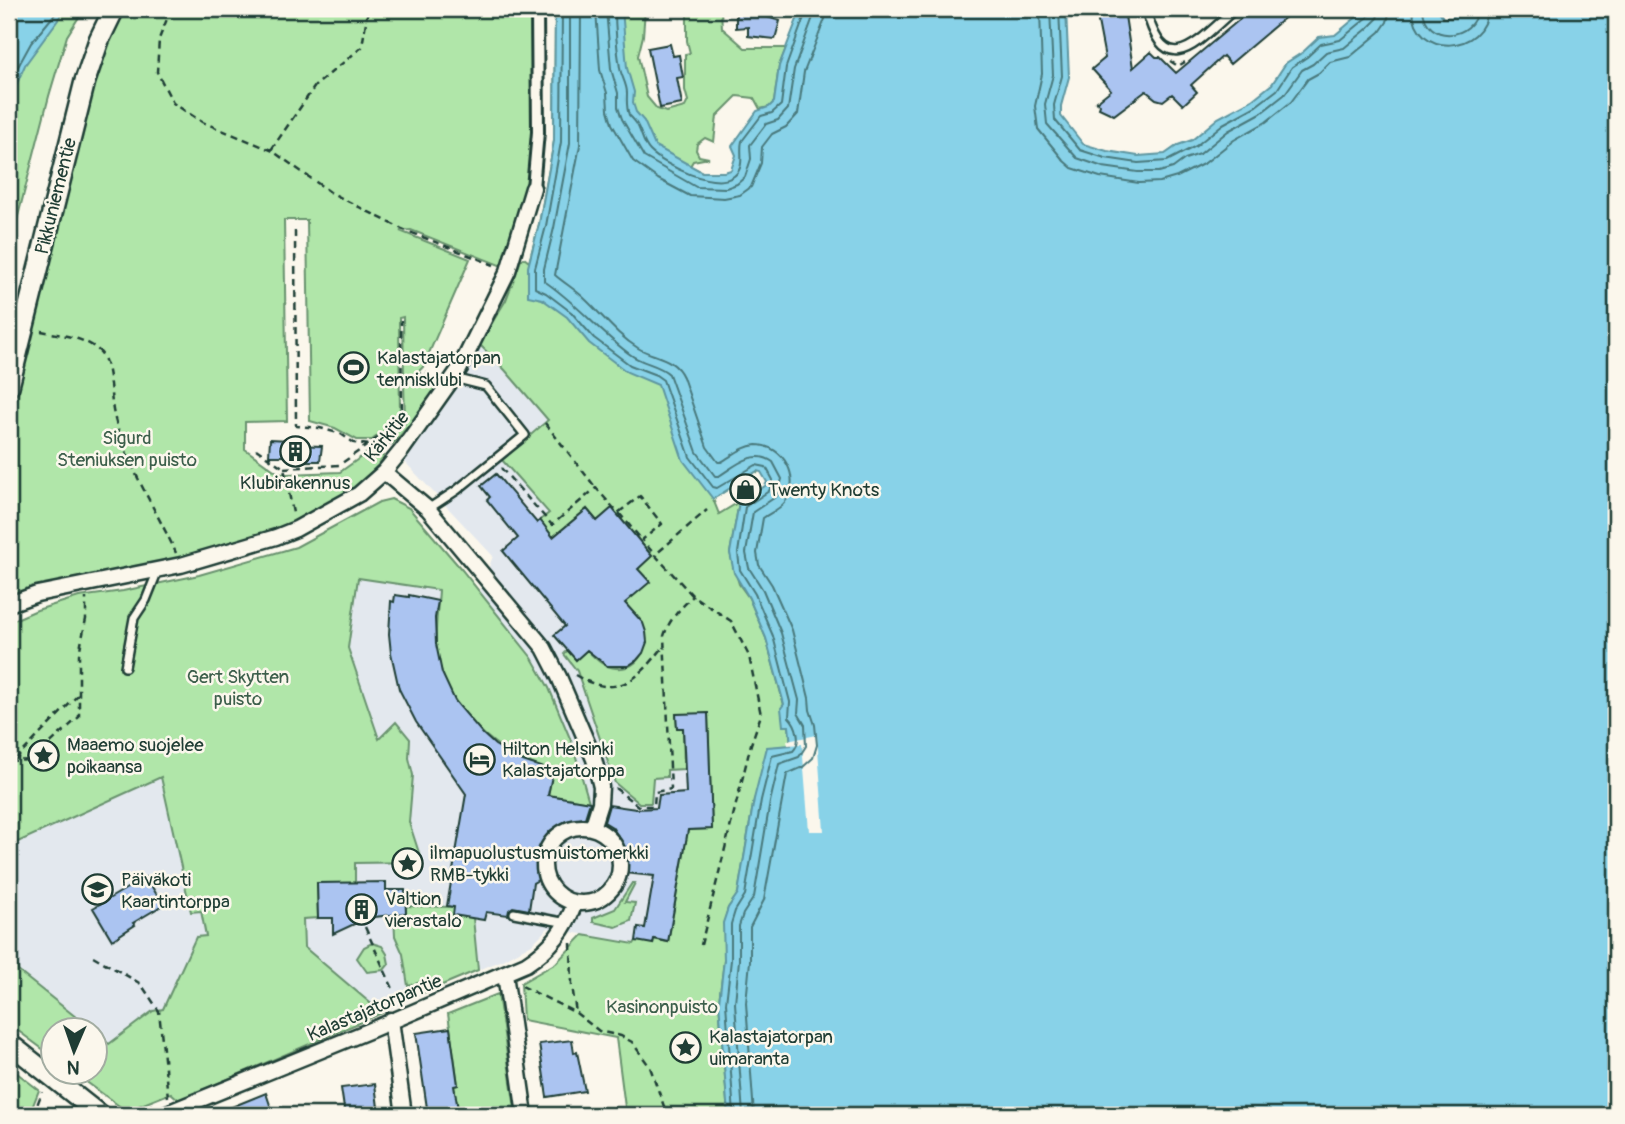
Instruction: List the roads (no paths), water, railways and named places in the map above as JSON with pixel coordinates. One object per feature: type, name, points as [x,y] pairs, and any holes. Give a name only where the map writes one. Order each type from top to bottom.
[{"type":"main road","name":"Pikkuniementie","points":[[9,386],[78,107],[99,40],[114,9]]},
{"type":"street","name":"Kärkitie","points":[[9,604],[37,594],[181,565],[296,529],[359,494],[384,471],[454,378],[482,328],[508,271],[533,188],[538,132],[537,9]]},
{"type":"street","points":[[384,471],[428,509],[544,648],[594,759],[601,787],[600,803],[592,828]]},
{"type":"street","points":[[581,826],[592,828],[608,836],[615,845],[620,866],[619,876],[607,894],[598,900],[575,903],[564,899],[549,886],[543,866],[545,854],[549,844],[563,831],[581,826]]},
{"type":"street","name":"Kalastajatorpantie","points":[[161,1111],[391,1020],[511,979],[541,954],[568,923],[575,903]]},
{"type":"street","points":[[511,979],[525,1115]]},
{"type":"street","points":[[391,1020],[404,1115]]},
{"type":"street","points":[[9,1043],[100,1115]]},
{"type":"lane","points":[[1146,9],[1152,31],[1158,40],[1178,52],[1192,47],[1236,9]]},
{"type":"lane","points":[[428,509],[457,490],[525,435],[486,386],[454,378]]},
{"type":"lane","points":[[125,667],[134,618],[146,600],[159,570]]},
{"type":"lane","points":[[514,913],[568,923]]},
{"type":"water","points":[[9,9],[66,9],[25,65],[9,106]]},
{"type":"water","points":[[555,9],[622,9],[627,68],[634,92],[633,103],[655,146],[702,172],[724,172],[731,170],[736,155],[732,146],[757,111],[774,102],[779,66],[801,9],[1066,9],[1069,77],[1061,116],[1083,144],[1138,156],[1165,154],[1192,140],[1218,118],[1252,100],[1272,84],[1286,63],[1319,37],[1335,35],[1366,9],[1438,9],[1443,18],[1451,18],[1464,9],[1616,9],[1616,1115],[728,1115],[719,1002],[724,960],[723,923],[728,908],[738,893],[754,799],[767,747],[791,745],[789,726],[783,726],[781,708],[784,704],[766,638],[749,598],[734,573],[730,553],[739,502],[767,482],[761,472],[757,471],[713,499],[683,460],[658,385],[627,372],[589,343],[567,317],[542,299],[528,296],[528,267],[554,141]]},
{"type":"place","name":"Kalastajatorpan tennisklubi","points":[[354,368]]},
{"type":"place","name":"Klubirakennus","points":[[295,451]]},
{"type":"place","name":"Twenty Knots","points":[[745,489]]},
{"type":"place","name":"Maaemo suojelee poikaansa","points":[[44,755]]},
{"type":"place","name":"Hilton Helsinki Kalastajatorppa","points":[[479,759]]},
{"type":"place","name":"ilmapuolustusmuistomerkki RMB-tykki","points":[[407,863]]},
{"type":"place","name":"Päiväkoti Kaartintorppa","points":[[98,890]]},
{"type":"place","name":"Valtion vierastalo","points":[[362,909]]},
{"type":"place","name":"Kalastajatorpan uimaranta","points":[[686,1047]]},
{"type":"park label","name":"Sigurd Steniuksen puisto","points":[[127,448]]},
{"type":"park label","name":"Gert Skytten puisto","points":[[238,687]]},
{"type":"park label","name":"Kasinonpuisto","points":[[662,1006]]}]
